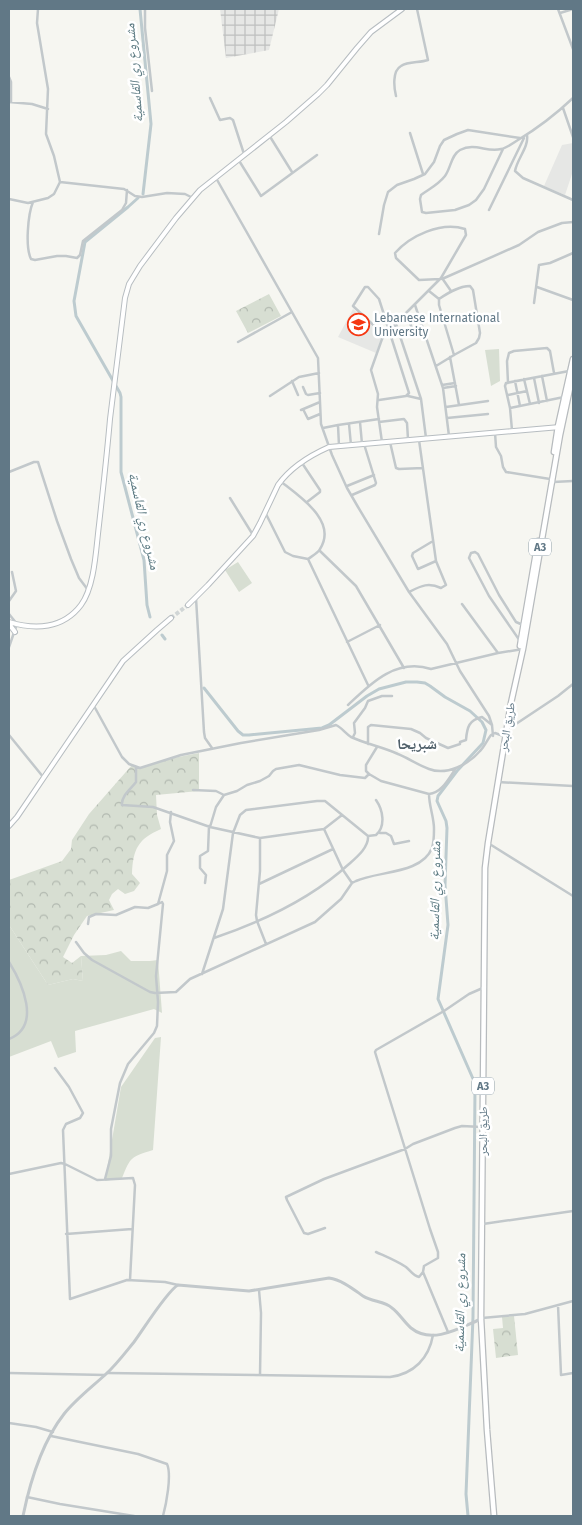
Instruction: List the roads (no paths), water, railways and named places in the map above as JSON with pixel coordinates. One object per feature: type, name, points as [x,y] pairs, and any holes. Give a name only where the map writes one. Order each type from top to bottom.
[{"type":"highway","name":"طريق البحر","points":[[522,649],[523,628],[573,359]]},
{"type":"highway","name":"طريق البحر","points":[[560,427],[564,397],[571,373]]},
{"type":"highway","name":"طريق البحر","points":[[494,1516],[487,1430],[482,1318],[485,883],[488,843],[503,736],[507,730],[522,649],[523,628]]},
{"type":"main road","points":[[9,623],[48,626],[56,624],[77,610],[85,599],[97,545],[114,384],[127,289],[140,266],[193,198],[215,177],[269,136],[327,85],[372,32],[402,9]]},
{"type":"main road","points":[[188,606],[253,536],[280,481],[288,472],[329,447],[560,427]]},
{"type":"main road","points":[[9,826],[128,656],[171,618]]},
{"type":"main road","points":[[9,623],[15,632]]},
{"type":"street","points":[[9,199],[22,203],[33,202],[52,196],[60,182],[54,156],[46,134],[48,89],[37,23],[38,9]]},
{"type":"street","points":[[145,9],[145,28],[152,91]]},
{"type":"street","points":[[396,96],[395,81],[398,69],[401,66],[428,60],[417,9]]},
{"type":"street","points":[[558,9],[573,49]]},
{"type":"street","points":[[560,13],[573,9]]},
{"type":"street","points":[[9,77],[11,82],[10,102],[32,104],[48,109]]},
{"type":"street","points":[[210,98],[220,120],[230,118],[233,120],[244,154]]},
{"type":"street","points":[[503,149],[484,189],[476,200],[469,205],[448,211],[422,212],[420,195],[432,188],[444,177],[457,151],[470,146],[497,150],[503,149],[563,108],[573,98]]},
{"type":"street","points":[[563,108],[573,137]]},
{"type":"street","points":[[379,234],[388,192],[397,185],[424,175],[434,162],[442,142],[468,130],[524,136],[528,141],[515,171],[523,178],[573,200]]},
{"type":"street","points":[[410,133],[424,175]]},
{"type":"street","points":[[269,136],[292,173]]},
{"type":"street","points":[[489,210],[524,136]]},
{"type":"street","points":[[238,159],[261,196],[317,155]]},
{"type":"street","points":[[215,177],[318,358],[321,424],[346,486],[409,592],[447,644],[487,713],[493,735]]},
{"type":"street","points":[[60,182],[127,190],[136,196],[142,197],[167,193],[184,194],[193,198]]},
{"type":"street","points":[[33,202],[28,246],[30,259],[66,256],[77,258],[80,255],[83,241],[122,210],[126,204],[127,190]]},
{"type":"street","points":[[382,442],[377,407],[378,394],[372,368],[384,335],[441,279],[466,235],[465,229],[458,227],[427,231],[406,242],[394,254],[419,280],[441,279],[519,245],[538,232],[562,223],[573,222]]},
{"type":"street","points":[[534,303],[539,265],[550,263],[573,253]]},
{"type":"street","points":[[441,279],[451,291]]},
{"type":"street","points":[[384,335],[353,306],[365,287],[368,286],[378,297],[409,393],[408,396]]},
{"type":"street","points":[[436,366],[476,343],[480,333],[472,287],[466,286],[451,291],[439,299]]},
{"type":"street","points":[[537,286],[573,300]]},
{"type":"street","points":[[429,291],[439,299]]},
{"type":"street","points":[[439,299],[452,356],[459,405]]},
{"type":"street","points":[[416,305],[442,387],[449,436]]},
{"type":"street","points":[[238,342],[292,312]]},
{"type":"street","points":[[406,313],[416,337],[426,335]]},
{"type":"street","points":[[396,324],[421,399],[426,438]]},
{"type":"street","points":[[512,430],[505,385],[508,383],[506,361],[510,352],[547,348],[550,351],[554,373]]},
{"type":"street","points":[[270,396],[292,381],[308,374],[319,373]]},
{"type":"street","points":[[508,383],[554,373],[571,373]]},
{"type":"street","points":[[542,376],[548,401]]},
{"type":"street","points":[[534,378],[539,402]]},
{"type":"street","points":[[524,379],[530,404]]},
{"type":"street","points":[[292,381],[298,395]]},
{"type":"street","points":[[515,381],[520,406]]},
{"type":"street","points":[[442,387],[455,384]]},
{"type":"street","points":[[303,387],[308,395],[320,393]]},
{"type":"street","points":[[508,395],[527,391]]},
{"type":"street","points":[[378,400],[408,396],[421,399]]},
{"type":"street","points":[[510,408],[564,397]]},
{"type":"street","points":[[446,407],[488,401]]},
{"type":"street","points":[[320,402],[302,410],[309,420],[320,414]]},
{"type":"street","points":[[447,418],[488,414]]},
{"type":"street","points":[[323,428],[338,424],[404,419],[407,423],[408,439]]},
{"type":"street","points":[[351,496],[376,483],[363,444],[360,422]]},
{"type":"street","points":[[338,424],[339,446]]},
{"type":"street","points":[[349,424],[351,445]]},
{"type":"street","points":[[494,432],[496,447],[506,472],[551,480],[573,480]]},
{"type":"street","points":[[409,592],[426,584],[432,584],[441,588],[446,585],[436,561],[419,438]]},
{"type":"street","points":[[390,442],[396,468],[423,468]]},
{"type":"street","points":[[9,472],[38,462],[71,559],[82,583],[88,590]]},
{"type":"street","points":[[301,463],[320,490],[320,492],[306,502]]},
{"type":"street","points":[[346,486],[374,476]]},
{"type":"street","points":[[266,512],[285,552],[292,556],[308,559],[320,551],[325,539],[325,532],[318,515],[306,502],[280,481]]},
{"type":"street","points":[[230,498],[253,536]]},
{"type":"street","points":[[433,542],[413,552],[412,556],[418,569],[436,561]]},
{"type":"street","points":[[320,551],[356,586],[404,668]]},
{"type":"street","points":[[521,642],[487,593],[469,558],[471,553],[478,554],[495,588],[516,622],[523,628]]},
{"type":"street","points":[[308,559],[368,685]]},
{"type":"street","points":[[9,601],[16,591],[12,572]]},
{"type":"street","points":[[487,593],[495,588]]},
{"type":"street","points":[[196,598],[204,732],[205,738],[212,748]]},
{"type":"street","points":[[462,604],[498,653]]},
{"type":"street","points":[[9,614],[17,624],[9,647]]},
{"type":"street","points":[[510,628],[516,622]]},
{"type":"street","points":[[347,642],[380,625]]},
{"type":"street","points":[[348,705],[368,685],[385,673],[421,666],[431,669],[522,649]]},
{"type":"street","points":[[507,730],[573,684]]},
{"type":"street","points":[[353,737],[355,733],[354,723],[368,701],[382,696],[392,696]]},
{"type":"street","points":[[93,704],[125,761],[136,767],[145,768],[181,755],[212,748],[303,733],[336,725],[353,737],[368,744],[397,753],[435,770],[445,770],[474,758],[493,735]]},
{"type":"street","points":[[368,744],[368,727],[370,725],[410,729],[449,748],[466,740],[469,723],[479,718],[492,726]]},
{"type":"street","points":[[9,735],[44,778]]},
{"type":"street","points":[[493,735],[503,736]]},
{"type":"street","points":[[378,747],[366,765],[366,771],[369,774],[381,781],[429,794],[437,793],[456,767]]},
{"type":"street","points":[[205,883],[206,875],[200,868],[201,855],[206,854],[208,851],[210,827],[216,807],[224,795],[263,780],[276,769],[294,765],[362,778],[369,774]]},
{"type":"street","points":[[136,767],[136,782],[123,798],[122,805],[153,807],[233,833],[260,838],[324,829],[342,815]]},
{"type":"street","points":[[498,782],[573,786]]},
{"type":"street","points":[[193,790],[216,791],[224,795]]},
{"type":"street","points":[[76,942],[92,960],[150,992],[176,992],[186,982],[315,922],[342,899],[352,883],[360,879],[411,868],[428,855],[432,848],[434,828],[429,794]]},
{"type":"street","points":[[202,974],[223,908],[233,833],[240,815],[246,810],[320,800],[325,801],[368,836],[386,833],[391,836],[394,844],[409,841]]},
{"type":"street","points":[[376,800],[383,813],[379,833]]},
{"type":"street","points":[[158,904],[167,871],[168,855],[174,841],[170,822],[171,812]]},
{"type":"street","points":[[324,829],[343,870],[352,883]]},
{"type":"street","points":[[214,938],[300,901],[326,884],[355,859],[367,844],[368,836]]},
{"type":"street","points":[[260,838],[256,921],[266,944]]},
{"type":"street","points":[[488,843],[573,896]]},
{"type":"street","points":[[259,884],[333,849]]},
{"type":"street","points":[[88,924],[89,917],[96,914],[116,915],[135,907],[148,908],[163,903],[157,970],[157,1026],[154,1033],[128,1064],[120,1083],[111,1129],[111,1156],[105,1179]]},
{"type":"street","points":[[9,962],[21,982],[26,1008],[26,1022],[22,1030],[16,1036],[9,1039]]},
{"type":"street","points":[[376,1252],[401,1264],[416,1277],[419,1277],[423,1272],[424,1266],[438,1258],[438,1252],[375,1051],[444,1011],[468,994],[485,987]]},
{"type":"street","points":[[55,1068],[69,1087],[83,1113],[80,1118],[66,1124],[63,1130],[70,1299],[130,1280],[249,1291],[329,1278],[342,1282],[369,1300],[390,1306],[415,1330],[433,1335],[448,1332],[482,1318],[525,1314],[573,1301]]},
{"type":"street","points":[[325,1228],[308,1234],[304,1233],[286,1197],[324,1179],[455,1128],[482,1127]]},
{"type":"street","points":[[9,1174],[48,1165],[65,1164],[95,1179],[134,1179],[130,1280]]},
{"type":"street","points":[[483,1224],[573,1211]]},
{"type":"street","points":[[66,1234],[132,1229]]},
{"type":"street","points":[[423,1272],[448,1332]]},
{"type":"street","points":[[23,1516],[39,1459],[65,1412],[106,1374],[143,1330],[170,1292],[178,1285]]},
{"type":"street","points":[[259,1290],[261,1313],[260,1376]]},
{"type":"street","points":[[558,1305],[561,1374],[573,1373],[573,1380]]},
{"type":"street","points":[[9,1373],[390,1377],[406,1373],[425,1358],[433,1335]]},
{"type":"street","points":[[9,1423],[36,1427],[52,1434],[138,1454],[167,1464],[169,1468],[163,1516]]},
{"type":"street","points":[[28,1496],[60,1504],[134,1516]]},
{"type":"waterway","name":"مشروع ري القاسمية","points":[[140,9],[151,124],[143,194]]},
{"type":"waterway","name":"مشروع ري القاسمية","points":[[138,198],[85,242],[74,301],[76,316],[121,397],[121,472],[144,560],[147,605],[150,617]]},
{"type":"waterway","name":"مشروع ري القاسمية","points":[[162,635],[165,639]]},
{"type":"waterway","name":"مشروع ري القاسمية","points":[[204,688],[243,735],[322,728],[379,689],[406,682],[425,683],[470,711],[482,722],[486,730],[483,743],[457,771],[438,796],[437,801],[447,828],[445,885],[448,925],[438,999],[474,1081],[475,1088],[473,1317],[466,1494],[468,1516]]},
{"type":"tunnel","points":[[171,618],[188,605]]},
{"type":"place","name":"Lebanese International University","points":[[358,325]]},
{"type":"district","name":"شبريحا","points":[[417,744]]}]
